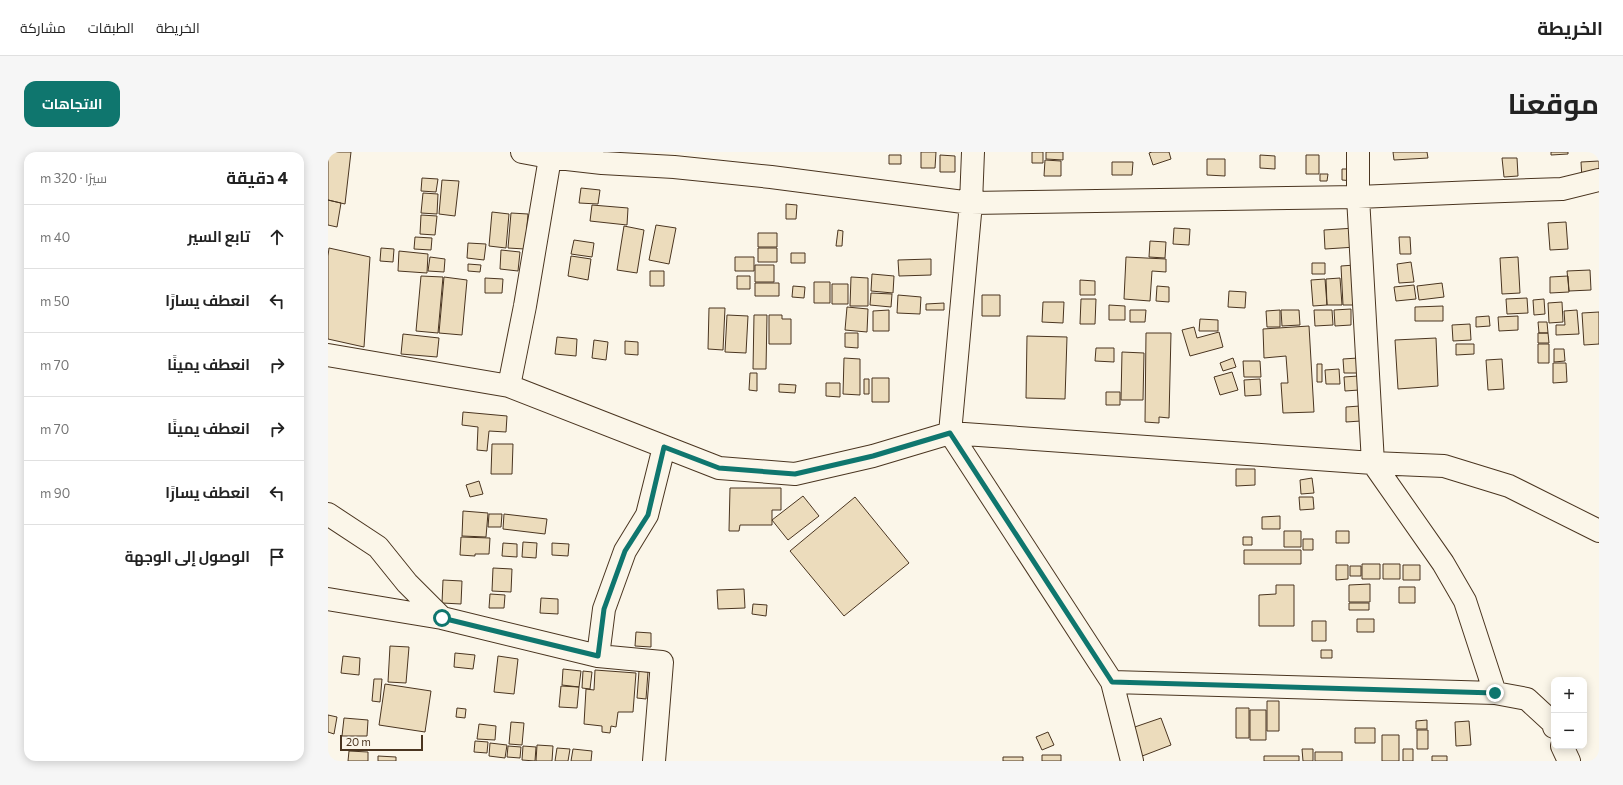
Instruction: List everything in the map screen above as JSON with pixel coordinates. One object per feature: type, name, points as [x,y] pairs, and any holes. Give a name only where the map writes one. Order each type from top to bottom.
[{"type":"street","points":[[522,152],[602,163],[674,167],[771,177],[971,202],[1358,197],[1562,189],[1599,180]]},
{"type":"street","points":[[973,152],[971,202],[950,433],[1112,682],[1132,761]]},
{"type":"street","points":[[1358,152],[1358,197],[1373,463],[1443,563],[1465,601],[1495,693]]},
{"type":"street","points":[[509,386],[525,306],[550,155]]},
{"type":"street","points":[[328,355],[509,386],[719,468],[795,474],[873,456],[950,433],[1373,463],[1444,466],[1510,486],[1599,531]]},
{"type":"street","points":[[598,656],[604,609],[625,551],[648,515],[664,447]]},
{"type":"street","points":[[328,514],[378,547],[407,583],[442,618]]},
{"type":"street","points":[[328,599],[442,618],[598,656],[662,662],[654,761]]},
{"type":"street","points":[[1112,682],[1495,693],[1527,699],[1551,722]]},
{"type":"street","points":[[1563,749],[1569,761]]},
{"type":"building","points":[[328,152],[351,152],[345,204],[328,200]]},
{"type":"building","points":[[921,152],[936,152],[935,168],[921,168]]},
{"type":"building","points":[[1032,152],[1043,152],[1043,163],[1032,163]]},
{"type":"building","points":[[1046,152],[1063,152],[1063,160],[1046,159]]},
{"type":"building","points":[[1169,152],[1171,159],[1153,165],[1149,153]]},
{"type":"building","points":[[1393,152],[1427,152],[1428,158],[1394,160]]},
{"type":"building","points":[[1551,152],[1568,152],[1568,154],[1551,155]]},
{"type":"building","points":[[889,155],[901,155],[901,164],[889,164]]},
{"type":"building","points":[[940,155],[955,156],[955,172],[940,172]]},
{"type":"building","points":[[1260,155],[1275,156],[1275,169],[1260,168]]},
{"type":"building","points":[[1306,155],[1319,155],[1319,174],[1306,174]]},
{"type":"building","points":[[1502,158],[1517,158],[1518,176],[1504,177]]},
{"type":"building","points":[[1207,159],[1225,159],[1225,176],[1207,175]]},
{"type":"building","points":[[1045,160],[1061,161],[1061,176],[1044,176]]},
{"type":"building","points":[[1599,161],[1599,178],[1582,179],[1581,162]]},
{"type":"building","points":[[1112,162],[1133,162],[1132,175],[1112,175]]},
{"type":"building","points":[[1342,169],[1354,169],[1354,181],[1342,180]]},
{"type":"building","points":[[1320,174],[1328,174],[1327,181],[1320,181]]},
{"type":"building","points":[[422,178],[438,179],[436,192],[421,191]]},
{"type":"building","points":[[442,180],[459,181],[455,216],[439,214]]},
{"type":"building","points":[[581,188],[600,190],[598,204],[579,203]]},
{"type":"building","points":[[423,193],[438,194],[437,214],[421,213]]},
{"type":"building","points":[[328,200],[341,203],[337,227],[328,225]]},
{"type":"building","points":[[786,204],[797,205],[796,219],[786,219]]},
{"type":"building","points":[[592,205],[628,208],[627,225],[590,221]]},
{"type":"building","points":[[492,212],[509,214],[506,248],[489,246]]},
{"type":"building","points":[[511,213],[528,214],[525,249],[508,248]]},
{"type":"building","points":[[421,215],[437,216],[435,235],[420,234]]},
{"type":"building","points":[[1566,222],[1568,249],[1550,250],[1548,223]]},
{"type":"building","points":[[656,225],[676,228],[669,264],[649,260]]},
{"type":"building","points":[[624,226],[644,230],[637,273],[617,270]]},
{"type":"building","points":[[1174,228],[1190,229],[1189,245],[1173,244]]},
{"type":"building","points":[[1355,228],[1356,247],[1325,249],[1324,230]]},
{"type":"building","points":[[838,230],[843,231],[842,246],[836,246]]},
{"type":"building","points":[[758,233],[777,233],[777,247],[758,247]]},
{"type":"building","points":[[415,237],[432,238],[431,250],[414,249]]},
{"type":"building","points":[[1399,237],[1410,237],[1411,254],[1400,254]]},
{"type":"building","points":[[574,240],[594,243],[592,257],[571,254]]},
{"type":"building","points":[[1150,241],[1166,242],[1165,258],[1149,257]]},
{"type":"building","points":[[468,243],[486,244],[484,260],[467,258]]},
{"type":"building","points":[[329,248],[370,257],[364,347],[328,339]]},
{"type":"building","points":[[381,248],[394,249],[393,262],[380,261]]},
{"type":"building","points":[[758,248],[777,248],[777,262],[758,262]]},
{"type":"building","points":[[501,250],[520,252],[518,271],[500,269]]},
{"type":"building","points":[[399,251],[428,254],[427,273],[398,271]]},
{"type":"building","points":[[791,253],[805,253],[805,263],[791,263]]},
{"type":"building","points":[[571,256],[591,259],[588,280],[568,276]]},
{"type":"building","points":[[430,257],[445,259],[444,272],[428,271]]},
{"type":"building","points":[[735,257],[754,257],[754,271],[735,271]]},
{"type":"building","points":[[1126,257],[1166,259],[1166,272],[1152,271],[1150,301],[1124,299]]},
{"type":"building","points":[[1518,257],[1520,293],[1502,294],[1500,258]]},
{"type":"building","points":[[931,259],[931,275],[899,276],[898,260]]},
{"type":"building","points":[[1411,262],[1414,282],[1399,283],[1397,264]]},
{"type":"building","points":[[1312,263],[1325,263],[1325,274],[1312,274]]},
{"type":"building","points":[[468,264],[481,265],[480,272],[468,271]]},
{"type":"building","points":[[755,265],[774,265],[774,282],[755,282]]},
{"type":"building","points":[[1355,265],[1357,305],[1343,305],[1341,266]]},
{"type":"building","points":[[1590,270],[1591,290],[1569,291],[1567,271]]},
{"type":"building","points":[[650,271],[664,271],[664,286],[650,286]]},
{"type":"building","points":[[872,274],[894,276],[893,293],[871,291]]},
{"type":"building","points":[[421,276],[443,277],[438,333],[416,331]]},
{"type":"building","points":[[737,276],[750,276],[750,289],[737,289]]},
{"type":"building","points":[[1568,276],[1569,292],[1550,293],[1550,277]]},
{"type":"building","points":[[444,277],[467,280],[462,335],[439,333]]},
{"type":"building","points":[[851,277],[868,278],[868,306],[850,306]]},
{"type":"building","points":[[485,278],[503,279],[502,293],[485,293]]},
{"type":"building","points":[[1340,278],[1342,305],[1327,305],[1326,279]]},
{"type":"building","points":[[1325,279],[1327,305],[1313,306],[1311,280]]},
{"type":"building","points":[[1080,280],[1095,281],[1095,295],[1080,295]]},
{"type":"building","points":[[814,282],[830,282],[830,303],[814,303]]},
{"type":"building","points":[[755,283],[779,283],[779,296],[755,296]]},
{"type":"building","points":[[1442,283],[1444,297],[1419,300],[1417,286]]},
{"type":"building","points":[[832,284],[848,284],[848,304],[832,304]]},
{"type":"building","points":[[1414,285],[1416,299],[1396,301],[1394,287]]},
{"type":"building","points":[[793,286],[805,287],[804,298],[792,297]]},
{"type":"building","points":[[1157,286],[1169,287],[1169,302],[1156,301]]},
{"type":"building","points":[[1229,291],[1246,292],[1245,308],[1228,307]]},
{"type":"building","points":[[871,293],[892,294],[891,307],[870,305]]},
{"type":"building","points":[[898,295],[921,297],[920,314],[897,313]]},
{"type":"building","points":[[982,295],[1000,295],[1000,316],[982,316]]},
{"type":"building","points":[[1527,298],[1528,313],[1507,314],[1506,299]]},
{"type":"building","points":[[1081,299],[1096,299],[1095,324],[1080,324]]},
{"type":"building","points":[[1544,299],[1545,314],[1534,315],[1533,300]]},
{"type":"building","points":[[1043,302],[1064,302],[1063,323],[1042,322]]},
{"type":"building","points":[[1562,302],[1563,322],[1549,323],[1548,303]]},
{"type":"building","points":[[944,303],[944,310],[926,310],[926,304]]},
{"type":"building","points":[[1109,305],[1125,306],[1125,320],[1109,320]]},
{"type":"building","points":[[1443,306],[1443,321],[1415,321],[1415,307]]},
{"type":"building","points":[[847,307],[868,309],[867,332],[845,330]]},
{"type":"building","points":[[709,308],[725,308],[723,350],[708,349]]},
{"type":"building","points":[[1351,309],[1351,325],[1335,326],[1334,310]]},
{"type":"building","points":[[889,310],[889,331],[873,331],[873,311]]},
{"type":"building","points":[[1130,310],[1146,310],[1145,322],[1130,322]]},
{"type":"building","points":[[1280,310],[1280,327],[1267,327],[1266,311]]},
{"type":"building","points":[[1281,310],[1299,310],[1300,325],[1282,326]]},
{"type":"building","points":[[1314,310],[1332,310],[1333,325],[1315,326]]},
{"type":"building","points":[[1577,310],[1579,334],[1556,335],[1556,325],[1565,325],[1564,311]]},
{"type":"building","points":[[1599,312],[1599,344],[1584,345],[1582,313]]},
{"type":"building","points":[[727,315],[748,316],[746,353],[725,352]]},
{"type":"building","points":[[754,315],[767,315],[766,369],[753,369]]},
{"type":"building","points":[[769,315],[782,315],[782,319],[791,319],[791,344],[769,344]]},
{"type":"building","points":[[1489,316],[1490,326],[1476,327],[1476,317]]},
{"type":"building","points":[[1518,316],[1518,330],[1499,331],[1498,317]]},
{"type":"building","points":[[1200,319],[1218,320],[1218,331],[1199,331]]},
{"type":"building","points":[[1538,322],[1547,322],[1548,333],[1539,333]]},
{"type":"building","points":[[1470,324],[1471,340],[1453,341],[1452,325]]},
{"type":"building","points":[[1309,326],[1314,412],[1283,413],[1281,383],[1288,383],[1286,356],[1264,358],[1263,329]]},
{"type":"building","points":[[1194,327],[1197,338],[1219,332],[1223,347],[1190,356],[1182,330]]},
{"type":"building","points":[[845,333],[858,333],[858,348],[845,347]]},
{"type":"building","points":[[1146,333],[1171,333],[1169,418],[1159,417],[1159,423],[1145,422]]},
{"type":"building","points":[[1538,333],[1548,333],[1549,343],[1538,343]]},
{"type":"building","points":[[403,334],[439,338],[437,357],[401,354]]},
{"type":"building","points":[[1027,336],[1067,337],[1065,399],[1026,398]]},
{"type":"building","points":[[557,337],[577,339],[576,356],[555,354]]},
{"type":"building","points":[[1436,338],[1438,386],[1398,389],[1395,340]]},
{"type":"building","points":[[594,340],[608,342],[606,360],[592,358]]},
{"type":"building","points":[[625,341],[638,342],[638,355],[625,354]]},
{"type":"building","points":[[1456,344],[1474,344],[1474,354],[1456,355]]},
{"type":"building","points":[[1538,344],[1549,344],[1549,363],[1538,363]]},
{"type":"building","points":[[1096,348],[1114,348],[1114,362],[1095,361]]},
{"type":"building","points":[[1554,349],[1564,349],[1565,361],[1554,362]]},
{"type":"building","points":[[1122,352],[1144,353],[1143,400],[1121,400]]},
{"type":"building","points":[[844,358],[860,359],[860,395],[843,394]]},
{"type":"building","points":[[1233,358],[1236,367],[1223,371],[1220,363]]},
{"type":"building","points":[[1358,358],[1359,373],[1344,373],[1343,359]]},
{"type":"building","points":[[1502,359],[1504,389],[1488,390],[1486,360]]},
{"type":"building","points":[[1243,361],[1260,361],[1261,377],[1244,377]]},
{"type":"building","points":[[1553,363],[1566,363],[1567,382],[1553,383]]},
{"type":"building","points":[[1317,364],[1322,364],[1322,382],[1317,382]]},
{"type":"building","points":[[1339,369],[1340,384],[1326,384],[1325,370]]},
{"type":"building","points":[[1232,372],[1238,390],[1220,395],[1214,377]]},
{"type":"building","points":[[750,373],[757,373],[757,391],[749,390]]},
{"type":"building","points":[[1358,376],[1359,390],[1345,391],[1344,377]]},
{"type":"building","points":[[872,378],[889,378],[889,402],[872,402]]},
{"type":"building","points":[[864,379],[869,379],[869,394],[864,394]]},
{"type":"building","points":[[1260,379],[1261,395],[1245,396],[1244,380]]},
{"type":"building","points":[[826,383],[840,383],[840,397],[826,396]]},
{"type":"building","points":[[779,384],[796,385],[795,393],[779,392]]},
{"type":"building","points":[[1106,392],[1120,392],[1120,405],[1106,405]]},
{"type":"building","points":[[1360,406],[1361,421],[1346,422],[1346,407]]},
{"type":"building","points":[[463,412],[507,416],[506,432],[489,431],[487,451],[477,450],[478,427],[462,425]]},
{"type":"building","points":[[492,444],[513,444],[512,474],[491,474]]},
{"type":"building","points":[[1236,469],[1255,469],[1255,485],[1236,486]]},
{"type":"building","points":[[1312,478],[1314,493],[1301,494],[1300,480]]},
{"type":"building","points":[[479,481],[483,494],[470,497],[466,485]]},
{"type":"building","points":[[730,488],[781,488],[781,510],[772,510],[772,525],[740,525],[739,531],[729,531]]},
{"type":"building","points":[[803,496],[819,516],[788,540],[772,520]]},
{"type":"building","points":[[855,497],[909,563],[844,616],[790,551]]},
{"type":"building","points":[[1299,497],[1313,497],[1314,509],[1300,510]]},
{"type":"building","points":[[463,511],[488,513],[486,537],[462,536]]},
{"type":"building","points":[[489,514],[502,514],[501,527],[488,527]]},
{"type":"building","points":[[504,514],[547,519],[545,534],[503,529]]},
{"type":"building","points":[[1280,516],[1280,529],[1262,529],[1262,517]]},
{"type":"building","points":[[1284,531],[1301,531],[1301,547],[1284,547]]},
{"type":"building","points":[[1336,531],[1349,531],[1349,543],[1336,543]]},
{"type":"building","points":[[461,537],[490,538],[489,554],[475,554],[475,556],[460,555]]},
{"type":"building","points":[[1243,537],[1252,537],[1252,545],[1243,545]]},
{"type":"building","points":[[1303,539],[1313,539],[1313,550],[1303,550]]},
{"type":"building","points":[[523,542],[537,543],[536,558],[522,557]]},
{"type":"building","points":[[503,543],[517,544],[517,557],[502,556]]},
{"type":"building","points":[[552,543],[569,544],[568,556],[552,555]]},
{"type":"building","points":[[1244,550],[1301,550],[1301,564],[1244,564]]},
{"type":"building","points":[[1362,564],[1380,564],[1380,579],[1362,579]]},
{"type":"building","points":[[1383,564],[1400,564],[1400,579],[1383,579]]},
{"type":"building","points":[[1336,565],[1348,565],[1348,579],[1336,580]]},
{"type":"building","points":[[1403,565],[1420,565],[1420,580],[1403,580]]},
{"type":"building","points":[[1350,566],[1361,566],[1361,576],[1350,576]]},
{"type":"building","points":[[493,568],[512,569],[511,592],[492,591]]},
{"type":"building","points":[[443,580],[462,581],[461,604],[442,603]]},
{"type":"building","points":[[1370,584],[1370,602],[1349,602],[1349,585]]},
{"type":"building","points":[[1276,585],[1294,585],[1294,626],[1259,626],[1259,595],[1276,594]]},
{"type":"building","points":[[1399,587],[1415,587],[1415,603],[1399,603]]},
{"type":"building","points":[[744,589],[745,608],[718,609],[717,590]]},
{"type":"building","points":[[490,594],[505,595],[504,608],[489,608]]},
{"type":"building","points":[[541,598],[558,599],[558,614],[540,613]]},
{"type":"building","points":[[1349,603],[1369,603],[1369,610],[1349,610]]},
{"type":"building","points":[[753,604],[767,605],[766,616],[752,614]]},
{"type":"building","points":[[1357,619],[1374,619],[1374,632],[1357,632]]},
{"type":"building","points":[[1312,621],[1326,621],[1326,641],[1312,641]]},
{"type":"building","points":[[636,632],[651,633],[651,647],[635,646]]},
{"type":"building","points":[[390,646],[409,647],[406,683],[388,682]]},
{"type":"building","points":[[1321,650],[1332,650],[1332,658],[1321,658]]},
{"type":"building","points":[[455,653],[475,655],[473,669],[454,667]]},
{"type":"building","points":[[343,656],[360,658],[359,675],[341,673]]},
{"type":"building","points":[[498,656],[518,659],[514,694],[494,692]]},
{"type":"building","points":[[563,669],[581,671],[579,687],[562,685]]},
{"type":"building","points":[[595,670],[636,673],[633,712],[618,712],[616,727],[611,726],[610,733],[602,732],[602,726],[584,724],[586,689],[594,690]]},
{"type":"building","points":[[583,671],[592,672],[590,689],[582,688]]},
{"type":"building","points":[[639,671],[648,672],[646,699],[637,698]]},
{"type":"building","points":[[374,679],[382,679],[380,702],[372,701]]},
{"type":"building","points":[[385,684],[431,691],[425,732],[379,725]]},
{"type":"building","points":[[561,686],[579,687],[577,708],[559,707]]},
{"type":"building","points":[[1267,701],[1279,701],[1279,731],[1267,731]]},
{"type":"building","points":[[457,708],[466,709],[465,718],[456,717]]},
{"type":"building","points":[[1236,708],[1249,708],[1249,738],[1236,738]]},
{"type":"building","points":[[1250,710],[1266,710],[1266,740],[1250,740]]},
{"type":"building","points":[[328,715],[337,717],[334,734],[328,732]]},
{"type":"building","points":[[344,718],[368,720],[367,736],[342,736]]},
{"type":"building","points":[[1161,718],[1171,745],[1137,758],[1126,730]]},
{"type":"building","points":[[1427,720],[1427,729],[1416,729],[1416,721]]},
{"type":"building","points":[[1469,721],[1471,745],[1456,746],[1455,722]]},
{"type":"building","points":[[511,722],[524,723],[522,745],[509,744]]},
{"type":"building","points":[[479,724],[496,726],[495,740],[477,739]]},
{"type":"building","points":[[1355,728],[1375,728],[1375,743],[1355,743]]},
{"type":"building","points":[[1417,730],[1428,730],[1428,749],[1417,749]]},
{"type":"building","points":[[1048,732],[1054,745],[1042,750],[1036,737]]},
{"type":"building","points":[[1382,735],[1399,735],[1399,761],[1382,761]]},
{"type":"building","points":[[475,741],[488,742],[487,753],[474,752]]},
{"type":"building","points":[[490,743],[507,745],[505,758],[489,756]]},
{"type":"building","points":[[537,745],[553,746],[552,761],[536,761]]},
{"type":"building","points":[[508,746],[521,747],[520,758],[507,757]]},
{"type":"building","points":[[523,746],[536,747],[535,761],[522,760]]},
{"type":"building","points":[[557,748],[570,749],[568,761],[555,761]]},
{"type":"building","points":[[573,749],[592,751],[591,761],[571,761]]},
{"type":"building","points":[[1302,749],[1313,749],[1313,761],[1303,761]]},
{"type":"building","points":[[1403,749],[1413,749],[1413,761],[1403,761]]},
{"type":"building","points":[[349,751],[368,752],[368,761],[348,761]]},
{"type":"building","points":[[1315,752],[1342,752],[1342,761],[1315,761]]},
{"type":"building","points":[[1042,755],[1061,755],[1061,761],[1042,761]]},
{"type":"building","points":[[378,756],[396,757],[396,761],[378,761]]},
{"type":"building","points":[[1264,756],[1299,756],[1299,761],[1264,761]]},
{"type":"building","points":[[1432,756],[1447,756],[1447,761],[1432,761]]},
{"type":"building","points":[[1003,757],[1023,757],[1023,761],[1003,761]]},
{"type":"route","points":[[442,618],[598,656],[604,609],[625,551],[648,515],[664,447],[719,468],[795,474],[873,456],[950,433],[1112,682],[1495,693]]}]
